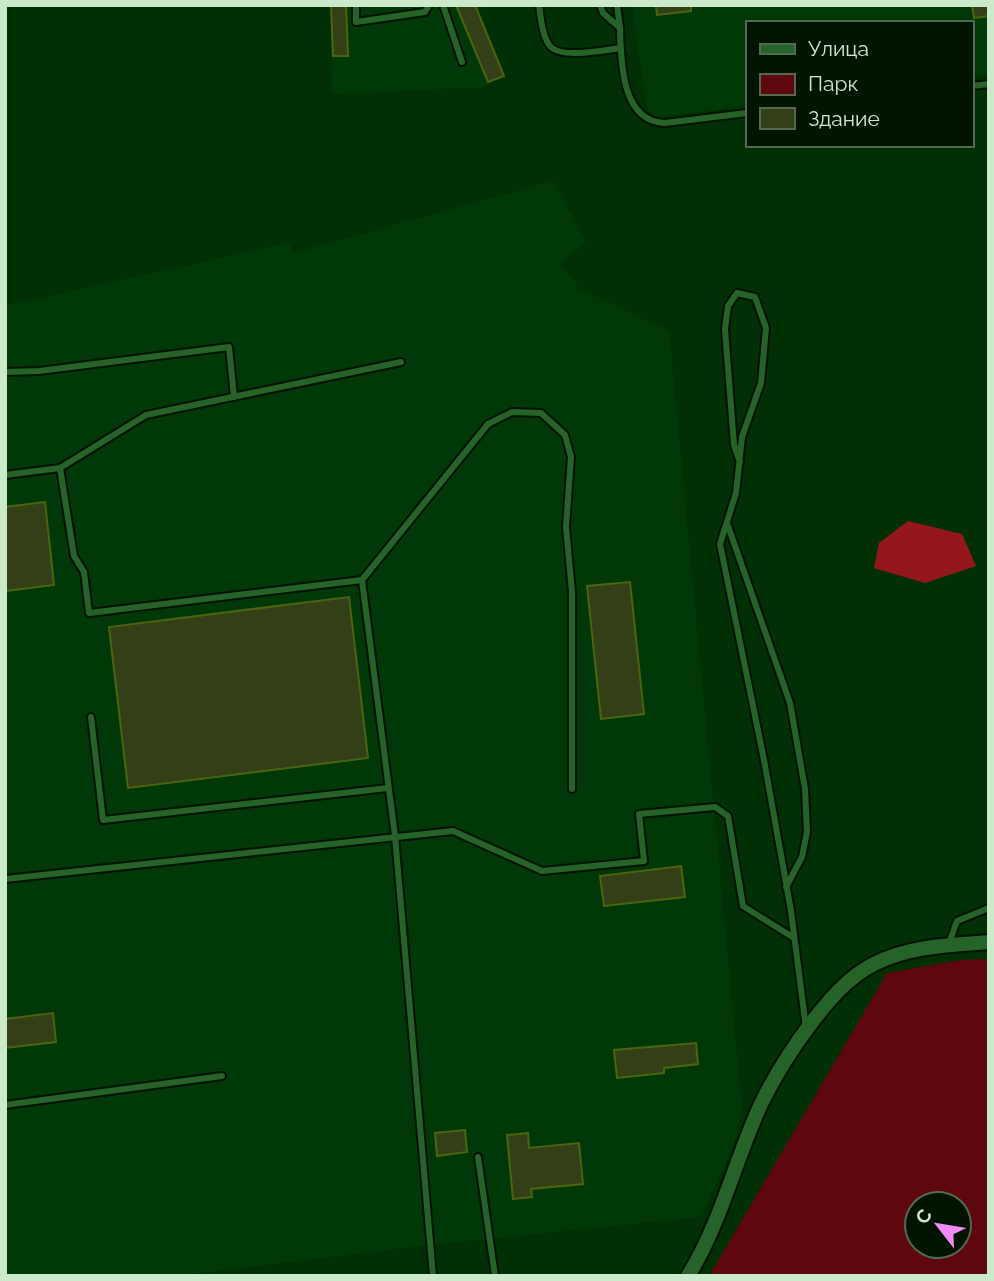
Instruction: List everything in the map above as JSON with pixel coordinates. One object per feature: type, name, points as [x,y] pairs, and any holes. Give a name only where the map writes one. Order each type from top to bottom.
[{"type":"street","points":[[688,1276],[708,1235],[761,1103],[806,1030],[835,994],[874,964],[907,952],[989,942]]},
{"type":"lane","points":[[356,5],[356,22],[425,12],[429,5]]},
{"type":"lane","points":[[443,5],[462,62]]},
{"type":"lane","points":[[539,5],[544,32],[550,46],[560,54],[621,48]]},
{"type":"lane","points":[[600,5],[603,13],[620,28]]},
{"type":"lane","points":[[617,5],[627,90],[636,112],[652,123],[746,113]]},
{"type":"lane","points":[[740,462],[734,445],[725,328],[728,306],[737,293],[755,297],[766,328],[761,383],[742,437],[740,462],[736,494],[720,544],[764,760],[794,939],[806,1030]]},
{"type":"lane","points":[[5,372],[38,371],[229,347],[234,397]]},
{"type":"lane","points":[[5,475],[60,468],[146,415],[401,362]]},
{"type":"lane","points":[[60,468],[74,556],[84,572],[89,613],[362,580],[488,424],[512,412],[541,413],[565,435],[571,457],[566,527],[572,592],[572,789]]},
{"type":"lane","points":[[727,523],[790,703],[805,789],[807,832],[802,857],[786,889]]},
{"type":"lane","points":[[362,580],[395,836],[433,1276]]},
{"type":"lane","points":[[91,717],[103,820],[388,788]]},
{"type":"lane","points":[[5,879],[453,831],[542,871],[645,861],[639,814],[715,807],[728,816],[743,906],[794,939]]},
{"type":"lane","points":[[948,945],[957,921],[989,908]]},
{"type":"lane","points":[[5,1105],[222,1076]]},
{"type":"lane","points":[[478,1157],[495,1276]]},
{"type":"shaded area","points":[[331,5],[485,5],[477,10],[504,76],[483,87],[332,94]]},
{"type":"shaded area","points":[[632,5],[989,5],[989,74],[973,76],[973,21],[746,21],[746,106],[658,117],[647,108]]},
{"type":"shaded area","points":[[553,181],[586,242],[560,264],[580,289],[669,331],[742,1111],[734,1144],[701,1217],[446,1243],[173,1276],[5,1276],[5,306],[289,243],[294,253]]},
{"type":"shaded area","points":[[908,521],[962,534],[976,566],[925,583],[874,568],[879,543]]},
{"type":"green space","points":[[989,959],[989,1276],[709,1276],[887,973],[961,960]]},
{"type":"building","points":[[331,5],[346,5],[348,56],[333,56]]},
{"type":"building","points":[[456,5],[475,5],[504,76],[488,82]]},
{"type":"building","points":[[656,5],[691,5],[691,11],[657,15]]},
{"type":"building","points":[[972,5],[989,5],[989,16],[974,18]]},
{"type":"building","points":[[45,502],[54,585],[5,591],[5,507]]},
{"type":"building","points":[[630,582],[644,714],[601,719],[587,586]]},
{"type":"building","points":[[349,597],[368,758],[128,788],[109,627]]},
{"type":"building","points":[[681,866],[685,897],[604,906],[600,876]]},
{"type":"building","points":[[53,1013],[56,1042],[5,1048],[5,1019]]},
{"type":"building","points":[[696,1043],[698,1064],[664,1068],[664,1073],[617,1078],[614,1050]]},
{"type":"building","points":[[465,1130],[467,1152],[437,1156],[435,1133]]},
{"type":"building","points":[[528,1133],[529,1148],[579,1143],[583,1184],[531,1189],[532,1197],[513,1199],[507,1135]]}]
